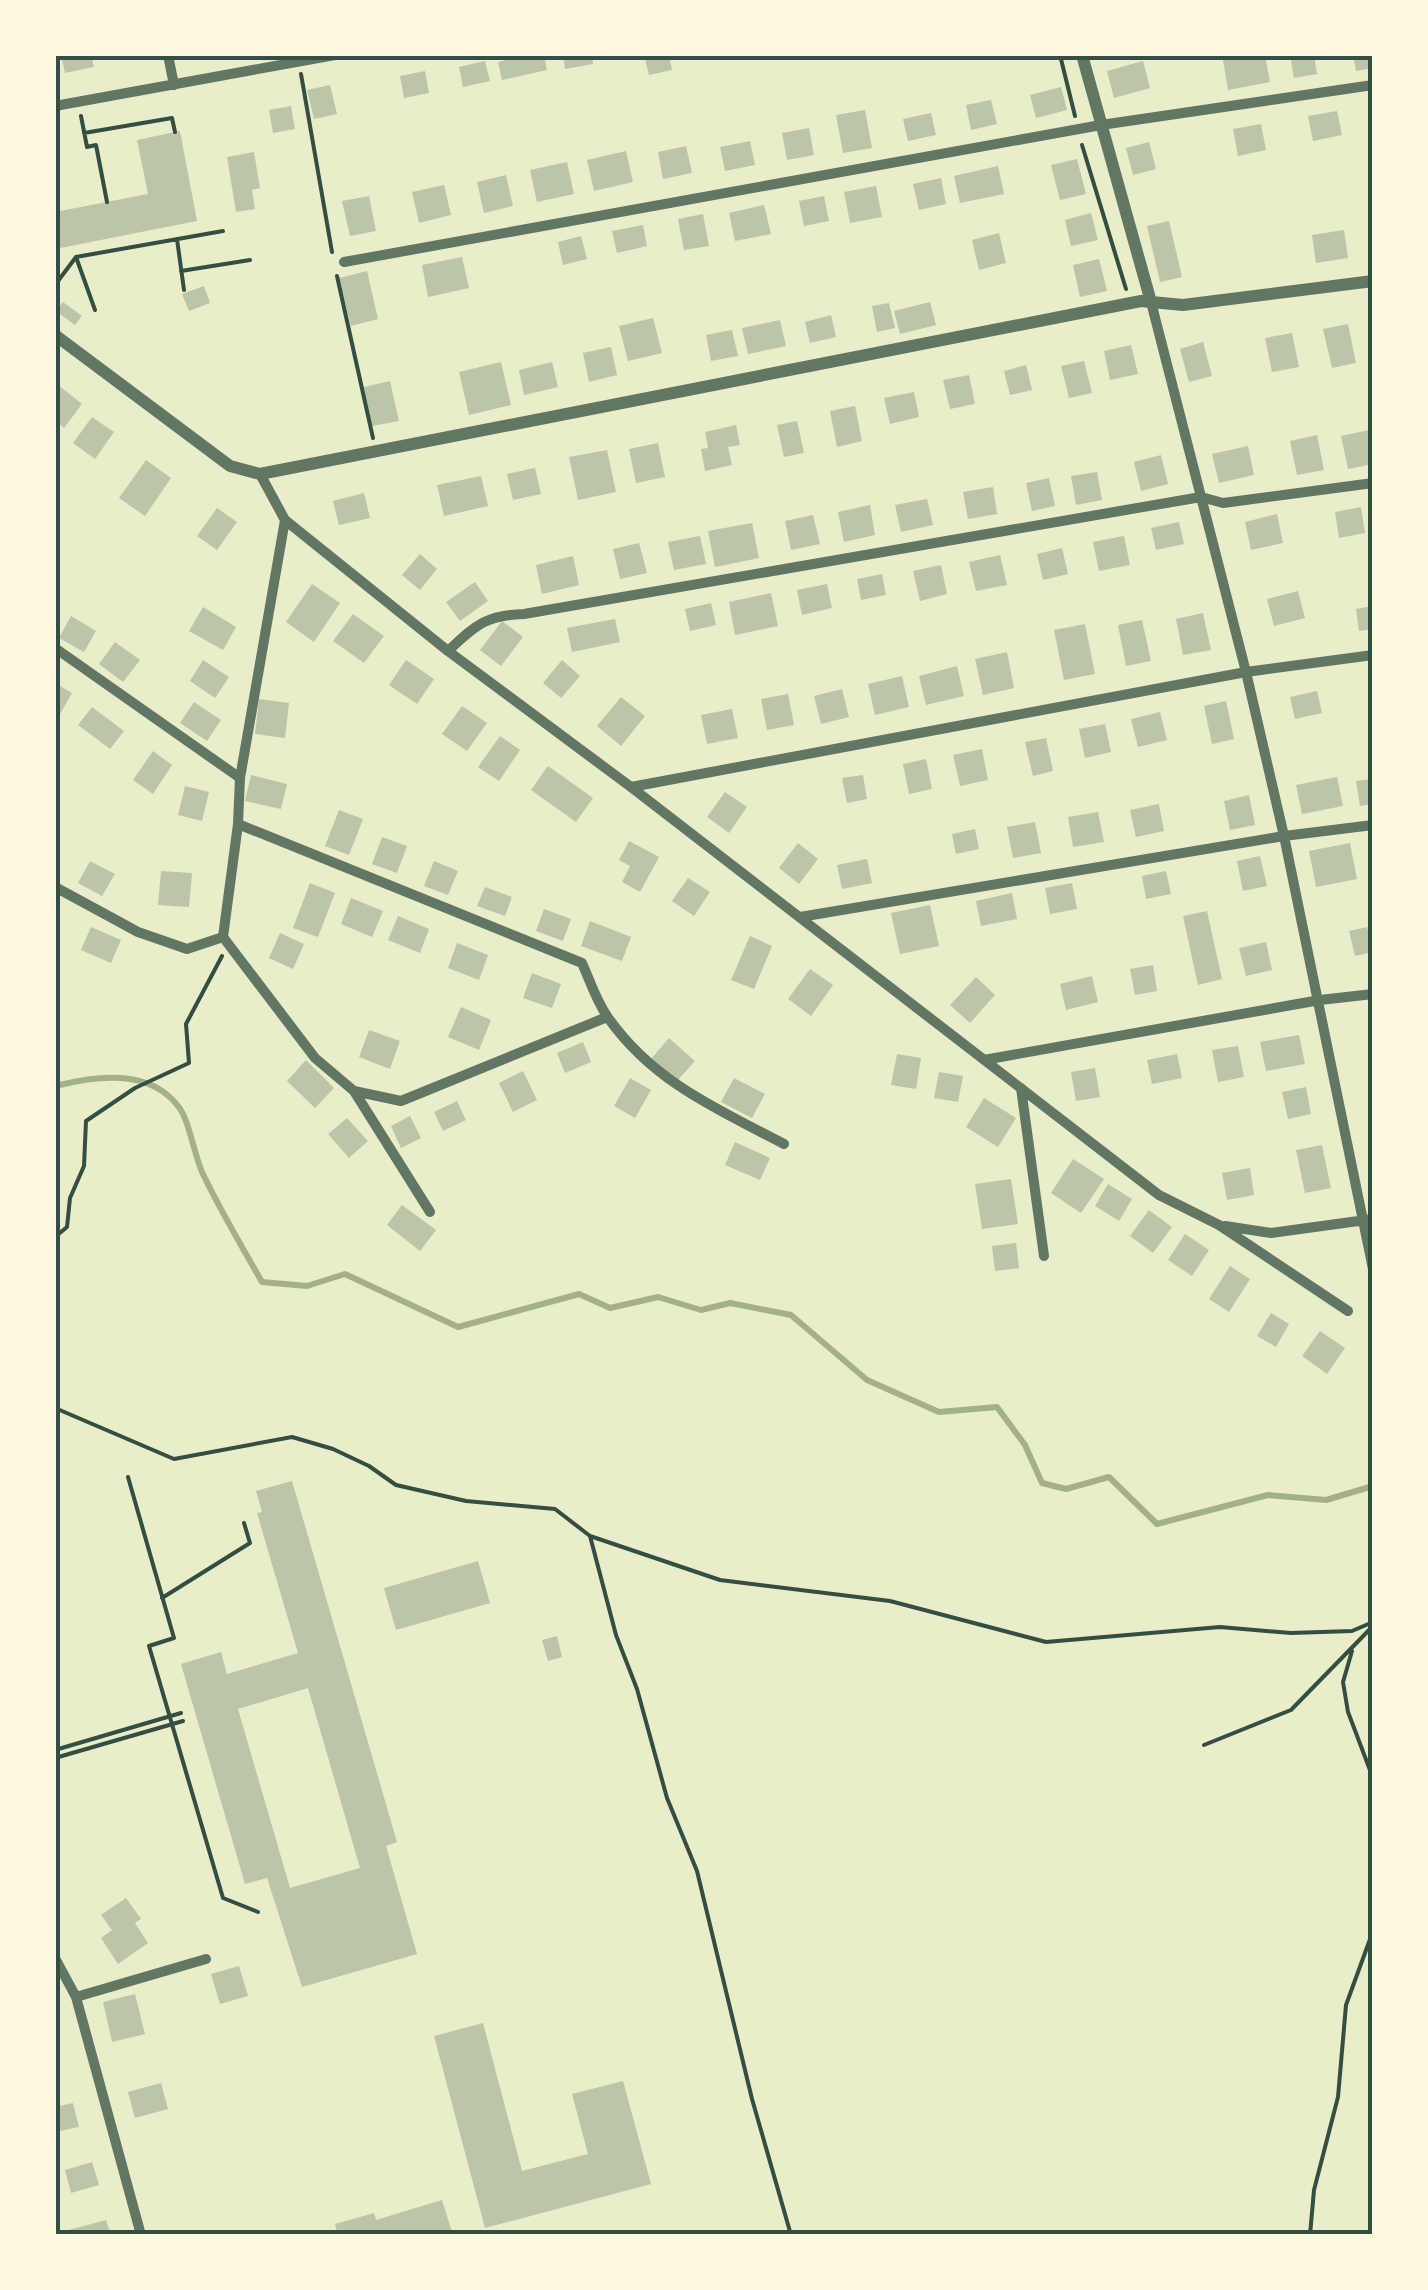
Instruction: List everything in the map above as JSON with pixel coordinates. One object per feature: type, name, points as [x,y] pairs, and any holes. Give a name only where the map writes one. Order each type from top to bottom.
[{"type":"street","points":[[168,55],[174,85]]},
{"type":"street","points":[[55,106],[335,55]]},
{"type":"street","points":[[1082,55],[1151,302],[1246,672],[1368,1220],[1373,1268]]},
{"type":"street","points":[[344,262],[1101,125],[1373,85]]},
{"type":"street","points":[[55,335],[230,466],[260,474],[1130,303],[1182,305],[1373,282]]},
{"type":"street","points":[[260,474],[284,520],[448,651],[631,787],[1159,1195],[1220,1225],[1348,1311]]},
{"type":"street","points":[[448,651],[480,622],[503,614],[524,614],[1201,497],[1223,503],[1373,483]]},
{"type":"street","points":[[284,520],[240,778],[223,936],[314,1058],[354,1091],[430,1212]]},
{"type":"street","points":[[55,648],[240,778]]},
{"type":"street","points":[[631,787],[1246,672],[1373,655]]},
{"type":"street","points":[[238,824],[582,963],[607,1017],[651,1068],[706,1104],[784,1144]]},
{"type":"street","points":[[800,917],[1284,836],[1373,825]]},
{"type":"street","points":[[55,888],[138,932],[187,949],[223,936]]},
{"type":"street","points":[[984,1060],[1373,994]]},
{"type":"street","points":[[354,1091],[402,1101],[607,1017]]},
{"type":"street","points":[[1021,1088],[1044,1256]]},
{"type":"street","points":[[1220,1225],[1271,1233],[1368,1220]]},
{"type":"street","points":[[55,1958],[76,1997],[141,2235]]},
{"type":"street","points":[[76,1997],[206,1958]]},
{"type":"path","points":[[1060,55],[1130,303]]},
{"type":"path","points":[[80,114],[87,147],[96,145],[107,202]]},
{"type":"path","points":[[84,133],[172,118],[174,132]]},
{"type":"path","points":[[55,285],[76,257],[223,231]]},
{"type":"path","points":[[177,239],[184,290]]},
{"type":"path","points":[[76,257],[95,310]]},
{"type":"path","points":[[181,271],[250,260]]},
{"type":"path","points":[[55,1237],[67,1227],[70,1198],[84,1166],[86,1122],[135,1088],[189,1063],[186,1024],[222,957],[223,936]]},
{"type":"path","points":[[55,1408],[174,1459],[292,1437],[333,1449],[369,1466],[396,1485],[466,1501],[554,1508],[590,1536],[720,1580],[890,1601],[1046,1642],[1220,1627],[1291,1633],[1352,1630],[1373,1624]]},
{"type":"path","points":[[128,1478],[174,1638],[149,1646],[223,1898],[258,1912]]},
{"type":"path","points":[[162,1598],[250,1543],[244,1523]]},
{"type":"path","points":[[590,1536],[667,1798],[697,1871],[752,2099],[792,2235]]},
{"type":"path","points":[[1204,1745],[1292,1710],[1373,1624]]},
{"type":"path","points":[[1353,1646],[1343,1682],[1348,1712],[1373,1778]]},
{"type":"path","points":[[55,1750],[181,1714]]},
{"type":"path","points":[[55,1758],[183,1721]]},
{"type":"path","points":[[1310,2235],[1314,2190],[1338,2096],[1346,2005],[1373,1931]]},
{"type":"building","points":[[61,55],[91,55],[94,67],[65,73]]},
{"type":"building","points":[[544,55],[547,70],[502,80],[498,62]]},
{"type":"building","points":[[563,55],[592,55],[593,64],[565,69]]},
{"type":"building","points":[[644,55],[669,55],[672,70],[649,75]]},
{"type":"building","points":[[1265,55],[1270,82],[1228,90],[1223,60]]},
{"type":"building","points":[[1290,55],[1314,55],[1317,74],[1294,78]]},
{"type":"building","points":[[1353,55],[1373,55],[1373,68],[1356,71]]},
{"type":"building","points":[[485,61],[490,81],[463,87],[459,67]]},
{"type":"building","points":[[1143,61],[1150,88],[1114,98],[1107,71]]},
{"type":"building","points":[[425,71],[429,93],[404,98],[400,76]]},
{"type":"building","points":[[330,85],[337,114],[314,119],[307,90]]},
{"type":"building","points":[[1061,87],[1067,110],[1036,118],[1030,95]]},
{"type":"building","points":[[991,100],[997,124],[971,130],[966,105]]},
{"type":"building","points":[[291,106],[295,129],[273,133],[269,110]]},
{"type":"building","points":[[865,110],[872,148],[843,153],[836,115]]},
{"type":"building","points":[[1337,111],[1342,135],[1313,141],[1308,116]]},
{"type":"building","points":[[931,113],[936,135],[908,141],[903,119]]},
{"type":"building","points":[[1261,124],[1266,150],[1238,156],[1233,129]]},
{"type":"building","points":[[809,128],[814,155],[787,160],[782,133]]},
{"type":"building","points":[[180,131],[197,221],[55,249],[55,212],[148,194],[137,140]]},
{"type":"building","points":[[750,141],[755,165],[725,171],[720,147]]},
{"type":"building","points":[[1149,142],[1156,169],[1133,175],[1126,148]]},
{"type":"building","points":[[686,146],[692,173],[663,179],[658,152]]},
{"type":"building","points":[[626,151],[633,182],[594,191],[587,160]]},
{"type":"building","points":[[254,152],[260,188],[252,190],[255,209],[236,212],[227,157]]},
{"type":"building","points":[[1077,159],[1086,194],[1060,200],[1051,165]]},
{"type":"building","points":[[567,162],[574,194],[537,202],[530,170]]},
{"type":"building","points":[[998,166],[1004,194],[960,203],[954,176]]},
{"type":"building","points":[[506,175],[513,206],[484,213],[477,182]]},
{"type":"building","points":[[941,178],[946,204],[919,210],[913,184]]},
{"type":"building","points":[[444,185],[451,215],[419,223],[412,192]]},
{"type":"building","points":[[876,186],[882,217],[850,223],[844,192]]},
{"type":"building","points":[[369,196],[376,231],[350,236],[342,201]]},
{"type":"building","points":[[824,196],[829,221],[804,226],[799,201]]},
{"type":"building","points":[[764,205],[771,234],[735,241],[729,213]]},
{"type":"building","points":[[1091,213],[1098,240],[1071,246],[1065,220]]},
{"type":"building","points":[[703,214],[709,246],[684,250],[678,219]]},
{"type":"building","points":[[1169,221],[1182,277],[1160,282],[1147,226]]},
{"type":"building","points":[[643,225],[647,246],[617,253],[612,231]]},
{"type":"building","points":[[1344,230],[1348,258],[1316,263],[1312,235]]},
{"type":"building","points":[[999,233],[1006,263],[979,270],[972,240]]},
{"type":"building","points":[[581,236],[587,259],[563,265],[558,242]]},
{"type":"building","points":[[462,257],[469,288],[428,297],[422,265]]},
{"type":"building","points":[[1099,259],[1107,291],[1080,297],[1073,265]]},
{"type":"building","points":[[367,271],[378,319],[351,326],[339,278]]},
{"type":"building","points":[[204,286],[210,303],[189,311],[182,294]]},
{"type":"building","points":[[63,302],[82,316],[75,325],[56,311]]},
{"type":"building","points":[[930,302],[936,325],[900,334],[894,311]]},
{"type":"building","points":[[889,303],[895,328],[877,332],[872,306]]},
{"type":"building","points":[[831,315],[836,337],[810,343],[805,322]]},
{"type":"building","points":[[653,318],[662,353],[628,361],[619,326]]},
{"type":"building","points":[[780,320],[786,346],[748,354],[742,328]]},
{"type":"building","points":[[1348,324],[1356,363],[1332,368],[1323,329]]},
{"type":"building","points":[[732,330],[738,356],[711,361],[706,335]]},
{"type":"building","points":[[1292,333],[1299,367],[1272,372],[1265,338]]},
{"type":"building","points":[[1203,342],[1212,376],[1189,382],[1180,349]]},
{"type":"building","points":[[1131,345],[1138,374],[1110,380],[1104,351]]},
{"type":"building","points":[[611,347],[617,375],[589,382],[583,353]]},
{"type":"building","points":[[1084,361],[1092,393],[1069,398],[1061,366]]},
{"type":"building","points":[[501,362],[511,405],[469,415],[459,372]]},
{"type":"building","points":[[552,362],[558,387],[524,395],[519,370]]},
{"type":"building","points":[[1026,365],[1032,390],[1010,395],[1004,371]]},
{"type":"building","points":[[969,375],[975,404],[950,409],[943,380]]},
{"type":"building","points":[[390,381],[399,421],[372,426],[364,387]]},
{"type":"building","points":[[57,384],[82,404],[64,428],[55,421]]},
{"type":"building","points":[[914,392],[919,417],[890,424],[884,398]]},
{"type":"building","points":[[855,406],[862,441],[837,447],[830,411]]},
{"type":"building","points":[[92,417],[114,432],[95,459],[73,443]]},
{"type":"building","points":[[797,421],[804,453],[784,457],[777,425]]},
{"type":"building","points":[[736,425],[740,445],[728,447],[732,465],[705,471],[701,449],[708,448],[705,432]]},
{"type":"building","points":[[1369,430],[1373,464],[1348,469],[1341,436]]},
{"type":"building","points":[[1317,435],[1324,470],[1297,475],[1290,441]]},
{"type":"building","points":[[658,443],[665,477],[636,483],[629,449]]},
{"type":"building","points":[[1248,446],[1254,475],[1219,483],[1212,454]]},
{"type":"building","points":[[607,450],[616,492],[578,500],[569,457]]},
{"type":"building","points":[[1161,455],[1168,484],[1141,491],[1134,462]]},
{"type":"building","points":[[146,460],[171,478],[145,516],[119,498]]},
{"type":"building","points":[[535,468],[541,494],[513,500],[507,474]]},
{"type":"building","points":[[1097,472],[1102,500],[1076,505],[1071,476]]},
{"type":"building","points":[[481,476],[488,506],[444,516],[437,485]]},
{"type":"building","points":[[1049,478],[1055,506],[1032,511],[1026,483]]},
{"type":"building","points":[[993,487],[997,514],[968,519],[963,492]]},
{"type":"building","points":[[364,493],[370,518],[339,525],[333,501]]},
{"type":"building","points":[[927,499],[933,525],[901,532],[895,505]]},
{"type":"building","points":[[870,505],[875,535],[844,542],[838,512]]},
{"type":"building","points":[[1361,507],[1365,533],[1339,538],[1335,512]]},
{"type":"building","points":[[217,508],[237,522],[217,550],[197,536]]},
{"type":"building","points":[[1277,514],[1283,543],[1251,550],[1245,522]]},
{"type":"building","points":[[813,515],[820,544],[791,550],[785,521]]},
{"type":"building","points":[[1179,522],[1184,544],[1156,550],[1151,528]]},
{"type":"building","points":[[752,523],[759,558],[715,567],[708,531]]},
{"type":"building","points":[[700,536],[706,564],[674,570],[668,542]]},
{"type":"building","points":[[1124,536],[1130,565],[1099,571],[1093,542]]},
{"type":"building","points":[[639,543],[647,573],[620,579],[613,549]]},
{"type":"building","points":[[1062,548],[1068,574],[1043,580],[1037,554]]},
{"type":"building","points":[[420,554],[437,569],[420,590],[402,575]]},
{"type":"building","points":[[1000,555],[1007,585],[976,591],[969,562]]},
{"type":"building","points":[[573,556],[579,585],[542,594],[536,565]]},
{"type":"building","points":[[941,565],[947,594],[920,601],[913,571]]},
{"type":"building","points":[[882,574],[886,595],[861,600],[857,579]]},
{"type":"building","points":[[475,582],[488,601],[460,621],[446,602]]},
{"type":"building","points":[[312,584],[340,603],[314,642],[286,622]]},
{"type":"building","points":[[827,584],[832,608],[802,615],[797,590]]},
{"type":"building","points":[[1298,591],[1305,618],[1274,626],[1267,599]]},
{"type":"building","points":[[771,593],[778,626],[735,635],[729,602]]},
{"type":"building","points":[[711,603],[716,625],[690,631],[685,609]]},
{"type":"building","points":[[1373,606],[1373,629],[1359,631],[1356,609]]},
{"type":"building","points":[[203,607],[236,627],[223,650],[189,631]]},
{"type":"building","points":[[1203,613],[1211,650],[1183,655],[1176,619]]},
{"type":"building","points":[[353,614],[384,636],[364,663],[333,641]]},
{"type":"building","points":[[71,616],[96,631],[84,652],[59,638]]},
{"type":"building","points":[[615,619],[620,642],[572,652],[567,628]]},
{"type":"building","points":[[1142,620],[1151,661],[1126,666],[1118,625]]},
{"type":"building","points":[[502,621],[523,637],[501,666],[480,650]]},
{"type":"building","points":[[1085,624],[1095,674],[1064,680],[1054,630]]},
{"type":"building","points":[[115,642],[140,660],[123,682],[99,664]]},
{"type":"building","points":[[1007,652],[1014,688],[983,695],[975,659]]},
{"type":"building","points":[[203,660],[229,677],[215,698],[190,681]]},
{"type":"building","points":[[406,660],[434,679],[417,704],[389,685]]},
{"type":"building","points":[[562,660],[580,676],[561,698],[543,683]]},
{"type":"building","points":[[957,666],[964,696],[926,705],[919,676]]},
{"type":"building","points":[[902,676],[909,707],[875,715],[868,684]]},
{"type":"building","points":[[55,683],[72,693],[60,714],[55,711]]},
{"type":"building","points":[[842,689],[849,717],[821,724],[814,696]]},
{"type":"building","points":[[1317,691],[1322,713],[1295,719],[1290,697]]},
{"type":"building","points":[[788,694],[794,725],[767,730],[761,699]]},
{"type":"building","points":[[621,697],[645,716],[621,746],[597,726]]},
{"type":"building","points":[[259,699],[289,703],[285,738],[255,734]]},
{"type":"building","points":[[1226,701],[1234,739],[1212,744],[1204,706]]},
{"type":"building","points":[[194,702],[221,720],[207,741],[180,723]]},
{"type":"building","points":[[462,706],[487,723],[467,751],[442,734]]},
{"type":"building","points":[[92,707],[124,731],[110,749],[78,725]]},
{"type":"building","points":[[732,709],[738,738],[707,744],[701,715]]},
{"type":"building","points":[[1160,712],[1167,740],[1138,747],[1131,719]]},
{"type":"building","points":[[1105,724],[1111,752],[1085,758],[1079,729]]},
{"type":"building","points":[[500,736],[520,750],[499,781],[478,767]]},
{"type":"building","points":[[1046,738],[1053,771],[1033,776],[1025,742]]},
{"type":"building","points":[[982,749],[988,780],[960,786],[953,755]]},
{"type":"building","points":[[153,751],[172,765],[153,794],[133,780]]},
{"type":"building","points":[[926,759],[932,789],[909,794],[903,764]]},
{"type":"building","points":[[548,766],[593,798],[576,822],[531,790]]},
{"type":"building","points":[[251,775],[287,784],[281,809],[245,801]]},
{"type":"building","points":[[863,775],[867,799],[847,803],[842,778]]},
{"type":"building","points":[[1337,777],[1343,806],[1302,814],[1296,785]]},
{"type":"building","points":[[1373,779],[1373,804],[1360,806],[1356,781]]},
{"type":"building","points":[[185,786],[209,792],[202,821],[178,815]]},
{"type":"building","points":[[725,792],[747,807],[729,833],[707,817]]},
{"type":"building","points":[[1249,795],[1255,825],[1230,830],[1224,801]]},
{"type":"building","points":[[1159,804],[1164,831],[1136,837],[1130,810]]},
{"type":"building","points":[[339,810],[363,819],[349,855],[325,846]]},
{"type":"building","points":[[1098,812],[1104,842],[1073,847],[1068,817]]},
{"type":"building","points":[[1035,822],[1041,853],[1013,858],[1007,827]]},
{"type":"building","points":[[975,829],[979,849],[956,854],[952,834]]},
{"type":"building","points":[[382,837],[407,846],[397,873],[372,864]]},
{"type":"building","points":[[629,841],[659,857],[640,892],[622,882],[630,866],[619,860]]},
{"type":"building","points":[[798,843],[818,859],[799,884],[779,868]]},
{"type":"building","points":[[1350,843],[1357,879],[1316,887],[1309,851]]},
{"type":"building","points":[[1260,856],[1267,886],[1243,891],[1237,861]]},
{"type":"building","points":[[867,859],[872,883],[842,889],[837,865]]},
{"type":"building","points":[[90,861],[115,874],[102,896],[78,883]]},
{"type":"building","points":[[434,861],[458,871],[448,895],[424,886]]},
{"type":"building","points":[[161,871],[192,873],[189,907],[158,905]]},
{"type":"building","points":[[1166,871],[1171,894],[1146,899],[1142,876]]},
{"type":"building","points":[[688,878],[710,892],[694,916],[672,901]]},
{"type":"building","points":[[310,883],[335,893],[318,937],[293,928]]},
{"type":"building","points":[[1072,883],[1077,909],[1050,914],[1045,888]]},
{"type":"building","points":[[485,887],[512,897],[505,916],[477,906]]},
{"type":"building","points":[[1012,893],[1017,919],[981,926],[976,901]]},
{"type":"building","points":[[351,898],[383,911],[372,937],[341,924]]},
{"type":"building","points":[[930,905],[939,946],[900,954],[891,913]]},
{"type":"building","points":[[544,909],[571,919],[563,941],[536,931]]},
{"type":"building","points":[[1207,911],[1222,979],[1198,985],[1183,916]]},
{"type":"building","points":[[398,916],[429,929],[420,953],[388,940]]},
{"type":"building","points":[[590,921],[631,937],[622,961],[581,946]]},
{"type":"building","points":[[91,927],[121,940],[111,963],[81,950]]},
{"type":"building","points":[[1367,927],[1373,952],[1355,956],[1349,931]]},
{"type":"building","points":[[280,933],[304,944],[293,969],[269,958]]},
{"type":"building","points":[[750,936],[772,946],[754,989],[731,980]]},
{"type":"building","points":[[1266,942],[1272,970],[1246,976],[1239,948]]},
{"type":"building","points":[[457,943],[488,955],[479,980],[448,968]]},
{"type":"building","points":[[1153,965],[1157,991],[1135,995],[1130,969]]},
{"type":"building","points":[[810,969],[833,985],[811,1016],[788,999]]},
{"type":"building","points":[[532,973],[561,984],[552,1008],[523,998]]},
{"type":"building","points":[[1092,976],[1098,1002],[1066,1010],[1060,984]]},
{"type":"building","points":[[976,977],[995,995],[970,1023],[950,1005]]},
{"type":"building","points":[[461,1007],[491,1020],[479,1050],[448,1037]]},
{"type":"building","points":[[369,1030],[400,1041],[390,1069],[359,1057]]},
{"type":"building","points":[[1299,1035],[1305,1064],[1266,1071],[1260,1042]]},
{"type":"building","points":[[669,1038],[695,1061],[677,1081],[651,1059]]},
{"type":"building","points":[[583,1042],[591,1062],[565,1073],[557,1053]]},
{"type":"building","points":[[1238,1046],[1244,1077],[1218,1082],[1212,1050]]},
{"type":"building","points":[[897,1054],[921,1058],[916,1089],[891,1085]]},
{"type":"building","points":[[1177,1054],[1182,1078],[1152,1084],[1147,1060]]},
{"type":"building","points":[[306,1060],[334,1088],[315,1108],[287,1081]]},
{"type":"building","points":[[1095,1068],[1100,1097],[1076,1101],[1071,1072]]},
{"type":"building","points":[[523,1071],[537,1100],[513,1112],[499,1083]]},
{"type":"building","points":[[939,1072],[963,1076],[958,1102],[934,1098]]},
{"type":"building","points":[[630,1078],[651,1090],[635,1118],[614,1106]]},
{"type":"building","points":[[734,1078],[765,1094],[752,1118],[721,1102]]},
{"type":"building","points":[[1306,1087],[1311,1114],[1288,1119],[1282,1092]]},
{"type":"building","points":[[984,1098],[1016,1118],[998,1147],[966,1127]]},
{"type":"building","points":[[457,1101],[466,1120],[443,1131],[434,1112]]},
{"type":"building","points":[[410,1116],[421,1138],[401,1148],[391,1126]]},
{"type":"building","points":[[347,1118],[368,1141],[349,1158],[328,1134]]},
{"type":"building","points":[[735,1142],[770,1158],[760,1180],[725,1165]]},
{"type":"building","points":[[1322,1145],[1331,1188],[1305,1193],[1296,1150]]},
{"type":"building","points":[[1073,1159],[1104,1179],[1081,1213],[1051,1193]]},
{"type":"building","points":[[1250,1168],[1254,1195],[1227,1200],[1222,1173]]},
{"type":"building","points":[[1011,1179],[1018,1224],[982,1229],[975,1184]]},
{"type":"building","points":[[1108,1184],[1132,1199],[1119,1221],[1095,1206]]},
{"type":"building","points":[[402,1205],[436,1230],[420,1251],[387,1225]]},
{"type":"building","points":[[1149,1210],[1172,1227],[1153,1253],[1130,1236]]},
{"type":"building","points":[[1185,1234],[1209,1250],[1192,1276],[1168,1260]]},
{"type":"building","points":[[1016,1243],[1019,1268],[995,1271],[992,1246]]},
{"type":"building","points":[[1230,1266],[1250,1279],[1229,1312],[1209,1299]]},
{"type":"building","points":[[1271,1313],[1289,1324],[1276,1347],[1257,1336]]},
{"type":"building","points":[[1320,1331],[1345,1348],[1327,1374],[1302,1356]]},
{"type":"building","points":[[292,1481],[397,1842],[386,1846],[417,1954],[302,1987],[267,1878],[245,1884],[181,1664],[221,1652],[227,1674],[298,1653],[257,1513],[262,1512],[256,1491]],"holes":[[[308,1688],[360,1868],[290,1888],[238,1709]]]},
{"type":"building","points":[[478,1561],[490,1603],[396,1630],[384,1588]]},
{"type":"building","points":[[557,1636],[562,1657],[548,1661],[542,1640]]},
{"type":"building","points":[[126,1898],[141,1919],[135,1923],[148,1943],[118,1964],[101,1938],[112,1930],[101,1915]]},
{"type":"building","points":[[239,1966],[248,1996],[220,2004],[211,1974]]},
{"type":"building","points":[[135,1994],[145,2034],[112,2042],[103,2002]]},
{"type":"building","points":[[483,2023],[522,2171],[588,2154],[572,2094],[623,2081],[651,2184],[485,2228],[434,2036]]},
{"type":"building","points":[[161,2083],[168,2109],[135,2118],[128,2092]]},
{"type":"building","points":[[73,2103],[79,2127],[55,2132],[55,2107]]},
{"type":"building","points":[[92,2162],[99,2185],[71,2193],[65,2170]]},
{"type":"building","points":[[442,2200],[453,2235],[338,2235],[335,2224],[374,2213],[376,2220]]},
{"type":"building","points":[[106,2220],[111,2235],[66,2235],[65,2231]]},
{"type":"waterway","points":[[55,1086],[121,1078],[152,1085],[166,1094],[182,1112],[202,1172],[262,1282],[307,1286],[345,1274],[458,1327],[579,1294],[610,1308],[658,1297],[701,1310],[730,1303],[791,1315],[867,1380],[939,1412],[997,1407],[1025,1445],[1042,1483],[1066,1489],[1109,1477],[1157,1524],[1268,1495],[1326,1500],[1373,1486]]}]
